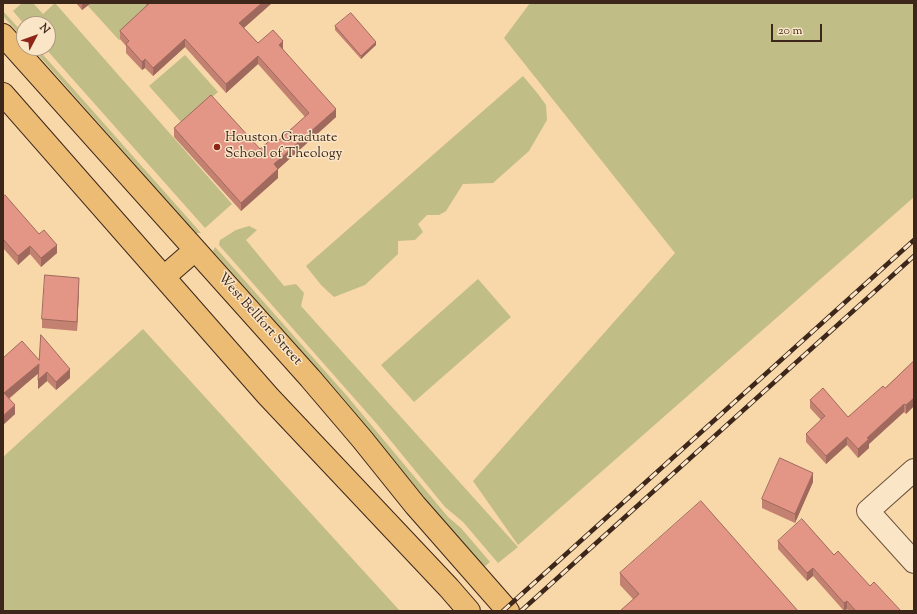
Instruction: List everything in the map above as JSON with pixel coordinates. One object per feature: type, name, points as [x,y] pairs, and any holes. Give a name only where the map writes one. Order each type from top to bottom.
[{"type":"main road","name":"West Bellfort Street","points":[[3,35],[310,378],[362,439],[415,505],[508,611]]},
{"type":"main road","points":[[3,94],[268,396],[444,582],[469,611]]},
{"type":"main road","points":[[164,277],[195,250]]},
{"type":"street","points":[[914,470],[868,511],[914,562]]},
{"type":"shaded area","points":[[22,3],[33,3],[43,14],[55,3],[232,204],[205,228],[52,56],[56,56],[56,16],[17,16],[13,11]]},
{"type":"shaded area","points":[[87,3],[145,3],[152,10],[119,40],[88,6],[89,4]]},
{"type":"shaded area","points":[[530,3],[914,3],[914,197],[518,545],[473,481],[675,253],[504,38]]},
{"type":"shaded area","points":[[3,11],[16,25],[16,30],[3,16]]},
{"type":"shaded area","points":[[185,55],[218,92],[182,123],[149,86]]},
{"type":"shaded area","points":[[39,56],[44,56],[201,233],[196,233]]},
{"type":"shaded area","points":[[523,76],[546,105],[547,120],[529,151],[493,183],[463,184],[446,211],[439,215],[427,215],[418,224],[423,232],[415,240],[398,241],[398,254],[365,285],[334,297],[321,285],[306,266]]},
{"type":"shaded area","points":[[249,226],[257,230],[246,240],[284,286],[296,284],[304,293],[301,306],[518,547],[498,563],[463,522],[445,507],[377,424],[219,245],[220,240],[236,230]]},
{"type":"shaded area","points":[[215,247],[347,396],[448,517],[461,528],[490,562],[484,567],[435,511],[344,399],[213,251]]},
{"type":"shaded area","points":[[478,279],[511,317],[414,402],[381,365]]},
{"type":"shaded area","points":[[143,329],[400,611],[3,611],[3,457]]},
{"type":"building","points":[[150,3],[262,3],[239,23],[258,43],[273,30],[283,41],[279,45],[336,109],[274,164],[278,169],[241,203],[174,128],[211,95],[260,149],[274,137],[278,141],[309,113],[258,56],[226,84],[185,39],[153,68],[145,59],[142,62],[126,44],[129,41],[120,31]]},
{"type":"building","points":[[351,13],[376,42],[361,56],[335,26]]},
{"type":"building","points":[[5,195],[39,234],[44,230],[57,245],[41,258],[30,246],[18,256],[3,239],[3,197]]},
{"type":"building","points":[[45,275],[79,278],[77,322],[42,319]]},
{"type":"building","points":[[41,335],[70,369],[56,382],[47,372],[38,380],[39,364],[4,393],[15,405],[3,416],[3,358],[22,341],[39,360]]},
{"type":"building","points":[[914,361],[914,398],[906,405],[904,404],[867,438],[869,439],[858,449],[847,437],[826,456],[806,434],[825,416],[810,400],[823,388],[848,417],[883,386],[885,388]]},
{"type":"building","points":[[780,458],[813,473],[795,514],[762,499]]},
{"type":"building","points":[[701,501],[798,611],[620,611],[639,594],[620,573]]},
{"type":"building","points":[[802,519],[834,555],[838,551],[870,586],[874,582],[901,611],[856,611],[847,601],[844,603],[813,568],[807,573],[778,541]]},
{"type":"railway","points":[[503,611],[914,240]]},
{"type":"railway","points":[[521,611],[914,256]]},
{"type":"place","name":"Houston Graduate School of Theology","points":[[217,147]]}]
